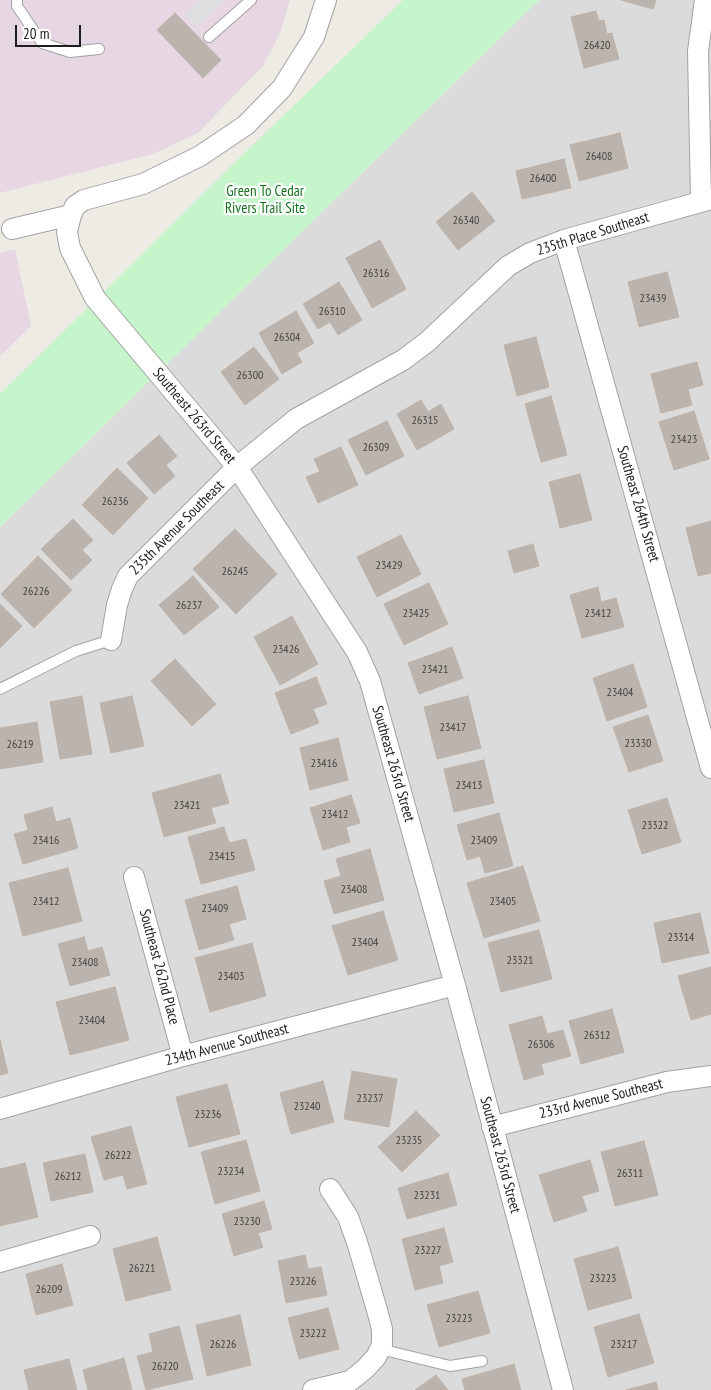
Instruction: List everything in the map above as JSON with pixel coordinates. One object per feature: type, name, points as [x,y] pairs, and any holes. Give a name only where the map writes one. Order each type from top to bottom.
[{"type":"street","points":[[12,230],[71,215],[75,206],[84,200],[143,184],[200,156],[246,125],[282,88],[314,37],[326,0]]},
{"type":"street","points":[[705,0],[698,51],[706,201]]},
{"type":"street","name":"235th Place Southeast","points":[[427,342],[508,266],[530,253],[564,240],[706,201]]},
{"type":"street","name":"Southeast 263rd Street","points":[[71,215],[67,232],[70,248],[95,298],[237,467],[357,652],[370,681],[455,984],[563,1390]]},
{"type":"street","name":"Southeast 264th Street","points":[[564,240],[711,768]]},
{"type":"street","name":"235th Avenue Southeast","points":[[111,640],[117,605],[128,576],[237,467],[296,419],[403,360],[427,342]]},
{"type":"street","name":"Southeast 262nd Place","points":[[134,877],[183,1056]]},
{"type":"street","name":"234th Avenue Southeast","points":[[0,1109],[183,1056],[455,984]]},
{"type":"street","name":"233rd Avenue Southeast","points":[[492,1127],[667,1082],[711,1076]]},
{"type":"street","points":[[313,1390],[350,1380],[366,1369],[382,1345],[382,1329],[358,1242],[348,1217],[330,1189]]},
{"type":"street","points":[[0,1262],[90,1236]]},
{"type":"lane","points":[[17,0],[17,6],[42,43],[70,52],[99,50]]},
{"type":"lane","points":[[209,37],[251,0]]},
{"type":"lane","points":[[0,689],[76,651],[111,640]]},
{"type":"lane","points":[[380,1349],[450,1366],[482,1361]]},
{"type":"shaded area","points":[[0,0],[290,0],[281,31],[263,66],[198,133],[153,154],[0,193]]},
{"type":"shaded area","points":[[199,0],[225,0],[198,27],[185,14]]},
{"type":"shaded area","points":[[539,0],[711,0],[711,1390],[0,1390],[0,527]]},
{"type":"shaded area","points":[[15,249],[31,326],[0,356],[0,253]]},
{"type":"green space","name":"Green To Cedar Rivers Trail Site","points":[[403,0],[539,0],[0,527],[0,394],[230,167]]},
{"type":"building","points":[[621,0],[656,0],[653,9]]},
{"type":"building","points":[[596,11],[599,21],[604,20],[607,34],[612,33],[619,59],[584,68],[571,17]]},
{"type":"building","points":[[175,13],[221,60],[203,78],[157,30]]},
{"type":"building","points":[[620,133],[628,168],[579,181],[570,145]]},
{"type":"building","points":[[564,159],[571,188],[522,199],[516,171]]},
{"type":"building","points":[[472,192],[495,221],[458,250],[436,222]]},
{"type":"building","points":[[380,240],[406,289],[372,308],[346,258]]},
{"type":"building","points":[[667,272],[679,317],[639,327],[628,282]]},
{"type":"building","points":[[339,282],[362,320],[338,335],[330,322],[318,329],[303,304]]},
{"type":"building","points":[[296,311],[314,343],[297,353],[302,362],[282,374],[259,333]]},
{"type":"building","points":[[536,337],[549,387],[517,396],[504,345]]},
{"type":"building","points":[[254,347],[279,379],[245,405],[221,372]]},
{"type":"building","points":[[697,362],[703,385],[688,389],[692,405],[661,413],[651,374]]},
{"type":"building","points":[[551,396],[567,455],[541,462],[525,404]]},
{"type":"building","points":[[421,400],[428,412],[441,404],[454,429],[417,450],[397,414]]},
{"type":"building","points":[[694,411],[709,459],[674,470],[659,422]]},
{"type":"building","points":[[387,421],[404,456],[366,475],[348,440]]},
{"type":"building","points":[[159,435],[177,456],[166,465],[175,476],[154,494],[127,463]]},
{"type":"building","points":[[341,447],[358,485],[318,503],[306,477],[320,472],[314,459]]},
{"type":"building","points":[[117,468],[148,498],[113,535],[82,505]]},
{"type":"building","points":[[580,474],[592,520],[560,528],[549,482]]},
{"type":"building","points":[[73,519],[93,540],[82,550],[92,560],[71,580],[41,549]]},
{"type":"building","points":[[711,521],[711,573],[698,576],[686,528]]},
{"type":"building","points":[[235,529],[277,574],[236,614],[193,569]]},
{"type":"building","points":[[401,535],[421,574],[377,597],[357,557]]},
{"type":"building","points":[[533,544],[539,566],[514,573],[508,551]]},
{"type":"building","points":[[38,556],[72,590],[34,628],[1,594]]},
{"type":"building","points":[[193,576],[219,607],[184,635],[159,605]]},
{"type":"building","points":[[429,583],[448,624],[404,645],[384,604]]},
{"type":"building","points":[[598,587],[601,602],[616,598],[624,627],[582,638],[570,595]]},
{"type":"building","points":[[0,604],[22,626],[0,648]]},
{"type":"building","points":[[292,616],[318,664],[280,685],[254,637]]},
{"type":"building","points":[[452,647],[463,678],[419,694],[408,663]]},
{"type":"building","points":[[175,659],[216,704],[192,726],[151,681]]},
{"type":"building","points":[[633,664],[647,707],[607,721],[593,678]]},
{"type":"building","points":[[316,677],[327,704],[313,709],[319,723],[291,734],[275,693]]},
{"type":"building","points":[[82,696],[92,754],[60,759],[50,702]]},
{"type":"building","points":[[132,696],[144,746],[111,753],[100,703]]},
{"type":"building","points":[[468,696],[481,748],[437,759],[424,707]]},
{"type":"building","points":[[648,715],[663,761],[629,772],[613,727]]},
{"type":"building","points":[[37,722],[43,762],[0,769],[0,728]]},
{"type":"building","points":[[338,738],[348,780],[310,790],[300,748]]},
{"type":"building","points":[[484,760],[494,803],[454,812],[444,769]]},
{"type":"building","points":[[220,774],[229,803],[211,808],[216,823],[164,837],[152,793]]},
{"type":"building","points":[[351,795],[360,823],[346,827],[350,842],[323,850],[310,808]]},
{"type":"building","points":[[667,798],[681,842],[642,854],[628,810]]},
{"type":"building","points":[[52,807],[56,822],[70,818],[78,848],[23,864],[14,834],[28,830],[24,815]]},
{"type":"building","points":[[499,813],[513,866],[485,873],[480,856],[467,860],[457,825]]},
{"type":"building","points":[[224,827],[229,843],[246,839],[255,870],[201,884],[188,837]]},
{"type":"building","points":[[370,849],[384,900],[334,914],[324,881],[341,876],[336,859]]},
{"type":"building","points":[[523,866],[540,921],[484,938],[467,883]]},
{"type":"building","points":[[68,868],[82,921],[23,936],[9,883]]},
{"type":"building","points":[[237,886],[246,919],[229,924],[234,940],[199,950],[185,900]]},
{"type":"building","points":[[383,911],[398,960],[348,975],[332,926]]},
{"type":"building","points":[[700,913],[709,953],[662,963],[654,923]]},
{"type":"building","points":[[539,930],[552,979],[501,992],[488,943]]},
{"type":"building","points":[[84,937],[88,951],[102,947],[110,975],[70,986],[58,944]]},
{"type":"building","points":[[252,943],[266,996],[210,1012],[195,958]]},
{"type":"building","points":[[711,967],[711,1014],[691,1020],[678,976]]},
{"type":"building","points":[[115,987],[129,1040],[70,1055],[56,1002]]},
{"type":"building","points":[[612,1009],[624,1052],[581,1064],[569,1021]]},
{"type":"building","points":[[542,1016],[547,1034],[563,1030],[571,1056],[541,1064],[544,1074],[524,1080],[509,1025]]},
{"type":"building","points":[[0,1040],[8,1073],[0,1075]]},
{"type":"building","points":[[352,1071],[397,1079],[389,1127],[344,1119]]},
{"type":"building","points":[[323,1081],[334,1122],[291,1134],[280,1093]]},
{"type":"building","points":[[227,1084],[240,1134],[189,1147],[176,1097]]},
{"type":"building","points":[[416,1111],[440,1135],[402,1172],[378,1147]]},
{"type":"building","points":[[131,1126],[147,1184],[127,1189],[123,1175],[104,1180],[91,1137]]},
{"type":"building","points":[[246,1140],[260,1191],[215,1204],[201,1152]]},
{"type":"building","points":[[644,1141],[658,1195],[615,1206],[601,1152]]},
{"type":"building","points":[[85,1154],[93,1192],[51,1201],[43,1163]]},
{"type":"building","points":[[590,1160],[599,1191],[582,1196],[587,1211],[554,1222],[539,1175]]},
{"type":"building","points":[[25,1163],[38,1217],[0,1226],[0,1169]]},
{"type":"building","points":[[448,1173],[457,1205],[407,1219],[398,1188]]},
{"type":"building","points":[[264,1201],[272,1229],[258,1233],[263,1247],[234,1256],[222,1214]]},
{"type":"building","points":[[444,1228],[453,1262],[439,1266],[443,1283],[415,1290],[402,1239]]},
{"type":"building","points":[[157,1237],[171,1290],[126,1301],[113,1249]]},
{"type":"building","points":[[618,1247],[632,1298],[588,1310],[574,1259]]},
{"type":"building","points":[[305,1255],[308,1269],[321,1267],[327,1295],[286,1303],[278,1261]]},
{"type":"building","points":[[62,1264],[73,1305],[36,1315],[26,1274]]},
{"type":"building","points":[[478,1291],[490,1333],[439,1347],[427,1305]]},
{"type":"building","points":[[328,1308],[339,1349],[299,1359],[288,1318]]},
{"type":"building","points":[[639,1314],[654,1363],[608,1377],[594,1327]]},
{"type":"building","points":[[240,1315],[251,1365],[207,1376],[196,1325]]},
{"type":"building","points":[[179,1326],[193,1379],[146,1390],[137,1356],[153,1352],[149,1334]]},
{"type":"building","points":[[124,1358],[132,1390],[88,1390],[83,1370]]},
{"type":"building","points":[[69,1359],[77,1390],[29,1390],[24,1370]]},
{"type":"building","points":[[514,1364],[521,1390],[465,1390],[462,1379]]},
{"type":"building","points":[[436,1375],[448,1390],[415,1390]]},
{"type":"building","points":[[656,1382],[658,1390],[626,1390]]}]
